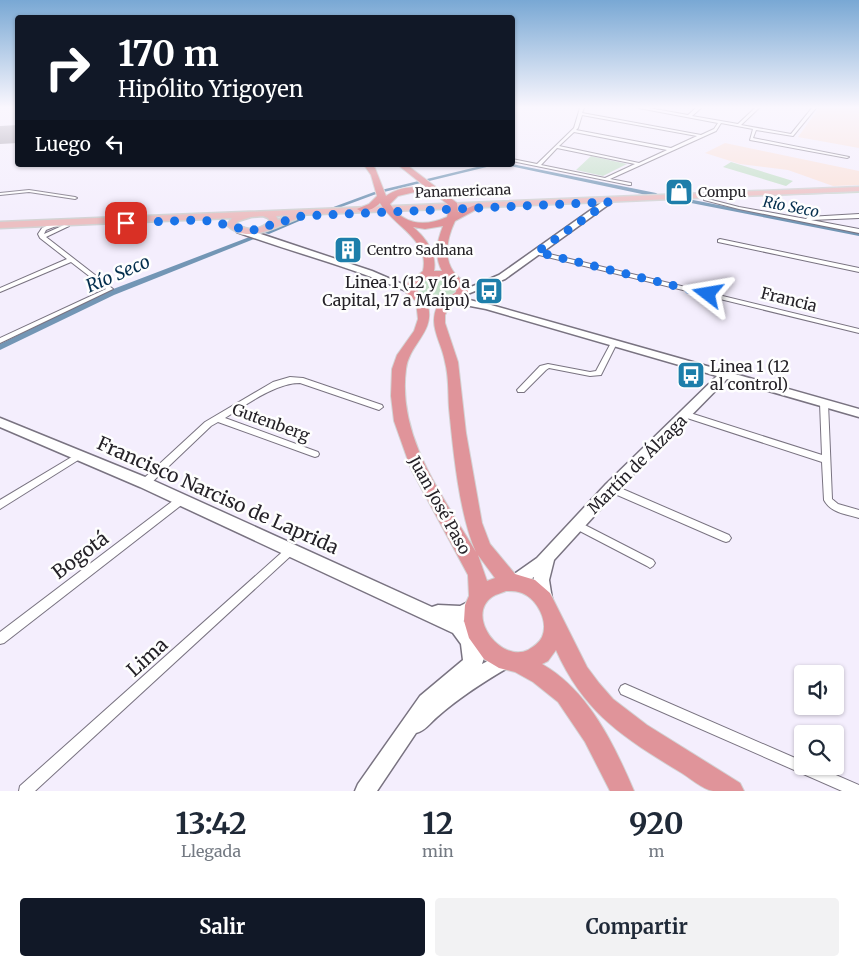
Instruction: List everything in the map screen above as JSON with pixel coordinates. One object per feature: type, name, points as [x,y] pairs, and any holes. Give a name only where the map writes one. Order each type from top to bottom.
[{"type":"highway","points":[[369,167],[376,176],[386,205],[422,239],[427,249],[430,266],[429,272],[412,284],[416,295],[430,303],[447,302],[461,294],[462,285],[443,266],[442,256],[445,232],[454,211]]},
{"type":"highway","points":[[405,167],[443,195],[454,211]]},
{"type":"highway","points":[[386,205],[393,195],[409,190],[428,191],[443,195]]},
{"type":"highway","points":[[362,209],[386,205]]},
{"type":"highway","points":[[400,220],[414,225],[444,224],[454,211],[475,208]]},
{"type":"highway","points":[[423,276],[439,274],[455,278]]},
{"type":"highway","name":"Juan José Paso","points":[[416,295],[424,322],[403,355],[398,370],[399,403],[404,431],[415,463],[471,560],[477,575],[477,602],[473,621],[478,638]]},
{"type":"highway","name":"Juan José Paso","points":[[447,302],[439,315],[439,323],[452,362],[459,433],[474,523],[483,548],[497,568],[513,582],[529,586],[544,599]]},
{"type":"highway","points":[[477,602],[486,589],[496,584],[513,582]]},
{"type":"highway","points":[[544,599],[574,666],[605,707],[622,722],[732,791]]},
{"type":"highway","points":[[511,661],[534,659],[548,647],[552,638],[553,620]]},
{"type":"highway","points":[[478,638],[488,650],[554,683],[569,698],[588,725],[622,791]]},
{"type":"main road","points":[[683,198],[838,190],[858,192]]},
{"type":"main road","points":[[683,198],[737,200],[858,192]]},
{"type":"main road","name":"Panamericana","points":[[475,208],[664,198]]},
{"type":"main road","name":"Panamericana","points":[[0,227],[42,231],[63,224],[185,220],[211,221],[250,231],[302,216],[386,205],[454,211],[683,198]]},
{"type":"main road","name":"Panamericana","points":[[0,227],[362,209]]},
{"type":"main road","points":[[264,214],[274,218],[268,226]]},
{"type":"main road","points":[[236,228],[231,223],[235,219],[249,215]]},
{"type":"street","points":[[539,164],[558,145]]},
{"type":"street","points":[[645,145],[672,150]]},
{"type":"street","points":[[606,179],[683,145]]},
{"type":"street","points":[[783,145],[847,157]]},
{"type":"street","points":[[556,147],[640,164]]},
{"type":"street","points":[[515,160],[629,184]]},
{"type":"street","points":[[0,194],[29,191],[75,198]]},
{"type":"street","points":[[706,199],[739,208],[859,230]]},
{"type":"street","points":[[461,294],[502,277],[608,202]]},
{"type":"street","points":[[739,208],[859,230]]},
{"type":"street","points":[[806,219],[859,216]]},
{"type":"street","points":[[0,342],[110,289],[70,260],[42,231],[63,224]]},
{"type":"street","points":[[268,226],[262,233],[273,243]]},
{"type":"street","points":[[236,228],[273,243],[377,275],[405,280],[423,276]]},
{"type":"street","points":[[720,241],[859,270]]},
{"type":"street","name":"Francia","points":[[537,252],[859,330]]},
{"type":"street","points":[[0,290],[70,260]]},
{"type":"street","points":[[377,275],[416,295]]},
{"type":"street","points":[[455,278],[467,283],[491,283]]},
{"type":"street","points":[[461,294],[488,307]]},
{"type":"street","points":[[447,302],[488,307],[859,413]]},
{"type":"street","points":[[521,390],[543,368],[548,366],[590,374],[598,373],[614,343]]},
{"type":"street","name":"Martín de Álzaga","points":[[513,582],[538,566],[611,488],[687,415],[725,375]]},
{"type":"street","name":"Gutenberg","points":[[145,483],[217,418],[276,384],[290,380],[300,380],[379,407]]},
{"type":"street","points":[[824,403],[830,503],[859,514]]},
{"type":"street","points":[[687,415],[826,460]]},
{"type":"street","name":"Gutenberg","points":[[217,418],[316,454]]},
{"type":"street","name":"Francisco Narciso de Laprida","points":[[0,422],[145,483],[292,549],[456,625],[478,638]]},
{"type":"street","points":[[0,505],[80,455]]},
{"type":"street","points":[[611,488],[726,538]]},
{"type":"street","name":"Bogotá","points":[[0,639],[181,500]]},
{"type":"street","points":[[577,525],[650,563]]},
{"type":"street","name":"Lima","points":[[25,791],[292,549]]},
{"type":"street","name":"Martín de Álzaga","points":[[544,599],[541,574],[550,554]]},
{"type":"street","name":"Francisco Narciso de Laprida","points":[[419,608],[449,614],[461,614],[477,602]]},
{"type":"street","points":[[456,625],[469,642],[472,654],[470,666]]},
{"type":"street","points":[[365,791],[426,702],[470,666],[478,651],[478,638]]},
{"type":"street","points":[[394,749],[418,722],[440,702],[484,671],[511,661]]},
{"type":"street","points":[[625,690],[857,791]]},
{"type":"shaded area","points":[[721,145],[734,145],[859,171],[859,185],[833,186],[788,170],[740,164],[705,153]]},
{"type":"shaded area","points":[[842,145],[859,145],[859,148]]},
{"type":"green space","points":[[591,156],[627,164],[603,176],[576,170]]},
{"type":"green space","points":[[731,162],[793,181],[786,186],[723,167]]},
{"type":"green space","points":[[859,191],[859,193],[700,198]]},
{"type":"green space","points":[[437,276],[452,280],[457,286],[456,293],[446,298],[436,299],[417,292],[416,285],[423,279]]},
{"type":"waterway","name":"Río Seco","points":[[515,166],[656,195]]},
{"type":"waterway","name":"Río Seco","points":[[384,190],[483,167]]},
{"type":"waterway","name":"Río Seco","points":[[331,209],[376,193]]},
{"type":"waterway","name":"Río Seco","points":[[688,201],[859,234]]},
{"type":"waterway","name":"Río Seco","points":[[267,233],[301,219]]},
{"type":"waterway","name":"Río Seco","points":[[0,347],[111,293],[252,238]]},
{"type":"place","name":"Compu","points":[[679,192]]},
{"type":"place","name":"Centro Sadhana","points":[[348,250]]},
{"type":"place","name":"Linea 1 (12 y 16 a Capital, 17 a Maipu)","points":[[489,291]]},
{"type":"place","name":"Linea 1 (12 al control)","points":[[691,375]]},
{"type":"route","points":[[126,223],[196,220],[211,221],[250,231],[259,230],[281,220],[302,216],[608,202],[537,252],[708,294]]}]
